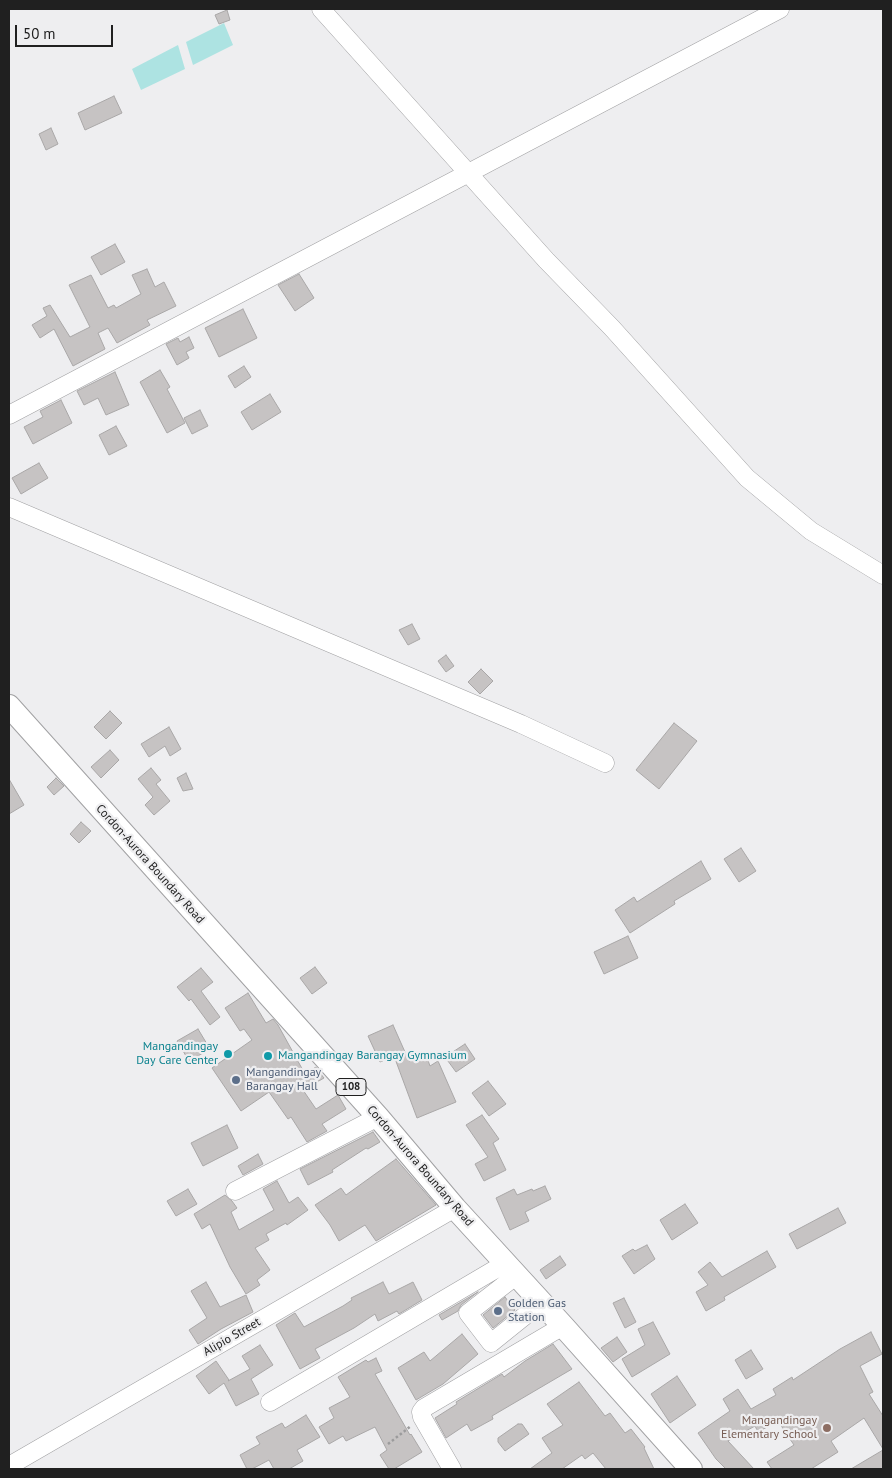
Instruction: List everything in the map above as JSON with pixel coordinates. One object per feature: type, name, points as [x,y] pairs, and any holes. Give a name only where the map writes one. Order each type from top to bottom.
[{"type":"main road","name":"Cordon-Aurora Boundary Road","points":[[9,706],[378,1117],[455,1208],[691,1469]]},
{"type":"street","points":[[321,9],[546,260],[612,328],[747,478],[811,531],[883,576]]},
{"type":"street","points":[[9,415],[780,9]]},
{"type":"street","points":[[9,507],[521,724],[605,763]]},
{"type":"street","points":[[235,1191],[378,1117]]},
{"type":"street","name":"Alipio Street","points":[[9,1466],[455,1208]]},
{"type":"street","points":[[512,1269],[468,1313],[491,1343],[542,1302]]},
{"type":"street","points":[[270,1402],[512,1269]]},
{"type":"street","points":[[452,1469],[422,1417],[421,1412],[428,1405],[563,1326]]},
{"type":"path","points":[[388,1444],[422,1417]]},
{"type":"water","points":[[224,23],[233,45],[193,65],[186,42]]},
{"type":"water","points":[[178,45],[185,69],[141,90],[132,69]]},
{"type":"building","points":[[227,10],[230,20],[219,24],[215,15]]},
{"type":"building","points":[[114,96],[122,113],[85,130],[78,113]]},
{"type":"building","points":[[51,128],[58,144],[46,150],[39,134]]},
{"type":"building","points":[[115,244],[125,262],[101,275],[91,257]]},
{"type":"building","points":[[147,269],[155,287],[164,282],[176,306],[147,320],[150,325],[117,343],[108,328],[98,333],[105,349],[73,366],[54,329],[40,338],[32,325],[47,316],[43,308],[50,305],[70,337],[90,327],[69,285],[91,275],[108,308],[114,305],[116,308],[141,294],[132,275]]},
{"type":"building","points":[[299,274],[314,298],[295,311],[278,285]]},
{"type":"building","points":[[243,309],[257,338],[219,357],[205,328]]},
{"type":"building","points":[[189,337],[194,348],[186,352],[189,358],[177,365],[166,344],[178,338],[180,342]]},
{"type":"building","points":[[244,366],[251,377],[235,388],[228,376]]},
{"type":"building","points":[[160,370],[170,387],[167,389],[185,423],[167,433],[140,382]]},
{"type":"building","points":[[115,372],[129,405],[106,415],[98,398],[84,405],[77,391]]},
{"type":"building","points":[[270,394],[281,412],[252,430],[241,412]]},
{"type":"building","points":[[61,400],[72,423],[33,444],[24,427],[43,417],[40,411]]},
{"type":"building","points":[[200,410],[208,426],[192,434],[184,418]]},
{"type":"building","points":[[116,426],[127,446],[109,455],[99,435]]},
{"type":"building","points":[[39,463],[48,478],[21,494],[12,478]]},
{"type":"building","points":[[412,624],[420,639],[408,645],[399,630]]},
{"type":"building","points":[[446,655],[454,666],[446,672],[438,661]]},
{"type":"building","points":[[481,669],[493,681],[480,694],[468,682]]},
{"type":"building","points":[[110,711],[122,723],[106,739],[94,727]]},
{"type":"building","points":[[674,723],[697,741],[659,789],[636,770]]},
{"type":"building","points":[[169,727],[181,749],[170,756],[165,746],[149,757],[141,744]]},
{"type":"building","points":[[110,750],[119,760],[101,778],[91,767]]},
{"type":"building","points":[[151,768],[161,780],[156,784],[170,801],[154,815],[145,805],[153,797],[138,779]]},
{"type":"building","points":[[186,773],[193,789],[183,791],[177,778]]},
{"type":"building","points":[[56,778],[64,786],[54,795],[47,787]]},
{"type":"building","points":[[9,779],[24,805],[9,814]]},
{"type":"building","points":[[81,822],[91,831],[79,843],[70,834]]},
{"type":"building","points":[[741,848],[756,871],[739,882],[724,859]]},
{"type":"building","points":[[701,861],[711,879],[674,901],[675,904],[630,933],[615,910],[634,897],[637,902]]},
{"type":"building","points":[[628,936],[638,958],[604,974],[594,952]]},
{"type":"building","points":[[315,967],[327,983],[312,994],[300,978]]},
{"type":"building","points":[[201,968],[213,982],[201,991],[220,1017],[210,1025],[191,999],[189,1001],[177,987]]},
{"type":"building","points":[[248,993],[266,1023],[273,1019],[278,1025],[305,1074],[316,1067],[324,1078],[303,1090],[316,1109],[338,1095],[346,1109],[322,1124],[327,1131],[307,1142],[291,1117],[288,1119],[269,1092],[241,1111],[212,1068],[252,1040],[244,1029],[240,1031],[225,1008]]},
{"type":"building","points":[[393,1025],[409,1061],[426,1055],[430,1066],[438,1061],[456,1102],[417,1118],[394,1056],[380,1062],[368,1036]]},
{"type":"building","points":[[198,1029],[210,1049],[189,1061],[177,1041]]},
{"type":"building","points":[[465,1044],[475,1059],[456,1072],[445,1057]]},
{"type":"building","points":[[488,1081],[506,1104],[489,1116],[472,1093]]},
{"type":"building","points":[[482,1115],[499,1139],[493,1143],[506,1170],[484,1181],[475,1164],[488,1157],[466,1125]]},
{"type":"building","points":[[227,1125],[238,1148],[203,1166],[191,1143]]},
{"type":"building","points":[[373,1132],[380,1142],[368,1149],[366,1148],[332,1170],[333,1172],[308,1185],[300,1169]]},
{"type":"building","points":[[258,1154],[263,1164],[243,1175],[238,1166]]},
{"type":"building","points":[[396,1159],[436,1205],[376,1241],[365,1225],[339,1241],[315,1205],[341,1188],[346,1195]]},
{"type":"building","points":[[277,1181],[289,1203],[298,1197],[308,1210],[287,1225],[286,1223],[266,1234],[269,1240],[255,1248],[270,1270],[257,1280],[260,1285],[246,1294],[230,1267],[210,1224],[202,1229],[194,1214],[225,1195],[237,1208],[231,1212],[239,1230],[274,1210],[263,1189]]},
{"type":"building","points":[[545,1186],[551,1199],[525,1212],[529,1221],[510,1230],[496,1198],[514,1189],[517,1195]]},
{"type":"building","points":[[188,1189],[197,1204],[176,1216],[167,1201]]},
{"type":"building","points":[[685,1204],[698,1223],[672,1240],[660,1220]]},
{"type":"building","points":[[838,1208],[846,1223],[797,1249],[789,1234]]},
{"type":"building","points":[[647,1245],[655,1259],[634,1274],[622,1256],[633,1249],[635,1251]]},
{"type":"building","points":[[767,1251],[776,1267],[724,1297],[725,1300],[706,1311],[696,1292],[708,1285],[698,1272],[710,1262],[722,1277]]},
{"type":"building","points":[[560,1256],[566,1265],[546,1279],[540,1270]]},
{"type":"building","points":[[206,1282],[220,1307],[246,1295],[253,1312],[198,1344],[189,1330],[207,1318],[191,1291]]},
{"type":"building","points":[[383,1282],[389,1294],[413,1282],[422,1300],[399,1314],[397,1311],[378,1321],[375,1314],[354,1328],[315,1349],[320,1358],[300,1369],[276,1325],[295,1313],[304,1327],[343,1306],[352,1300],[351,1298]]},
{"type":"building","points":[[478,1292],[461,1305],[458,1311],[442,1320],[439,1315]]},
{"type":"building","name":"Golden Gas Station","points":[[505,1297],[515,1310],[493,1328],[483,1315]]},
{"type":"building","points":[[624,1298],[636,1322],[625,1328],[613,1303]]},
{"type":"building","points":[[653,1322],[670,1354],[632,1377],[622,1359],[645,1345],[638,1329]]},
{"type":"building","points":[[871,1332],[882,1354],[860,1366],[873,1392],[869,1394],[883,1416],[883,1449],[864,1418],[831,1441],[838,1452],[811,1469],[772,1469],[767,1462],[794,1445],[778,1421],[758,1432],[755,1426],[728,1441],[754,1469],[726,1469],[716,1459],[698,1433],[730,1411],[723,1399],[738,1389],[751,1409],[776,1395],[773,1389],[792,1377],[793,1380],[840,1349]]},
{"type":"building","points":[[462,1334],[478,1354],[443,1384],[416,1400],[398,1368],[424,1352],[430,1361]]},
{"type":"building","points":[[617,1337],[627,1352],[613,1362],[601,1348]]},
{"type":"building","points":[[553,1344],[572,1369],[492,1416],[493,1419],[471,1431],[467,1424],[446,1438],[435,1418],[457,1404],[456,1402],[502,1374],[504,1377],[525,1361]]},
{"type":"building","points":[[260,1345],[273,1365],[251,1379],[259,1394],[236,1406],[224,1383],[209,1394],[196,1376],[216,1361],[228,1381],[250,1369],[242,1356]]},
{"type":"building","points":[[751,1350],[763,1369],[746,1379],[735,1360]]},
{"type":"building","points":[[376,1358],[382,1371],[375,1374],[410,1435],[422,1452],[394,1469],[389,1469],[380,1455],[387,1450],[375,1427],[346,1441],[343,1436],[329,1444],[319,1427],[334,1418],[329,1408],[350,1397],[338,1377],[366,1360],[368,1362]]},
{"type":"building","points":[[677,1376],[696,1405],[670,1423],[651,1394]]},
{"type":"building","points":[[579,1382],[605,1416],[610,1413],[625,1433],[631,1429],[645,1447],[654,1469],[606,1469],[593,1453],[585,1459],[582,1455],[562,1469],[530,1469],[552,1453],[542,1438],[563,1425],[547,1404]]},
{"type":"building","points":[[306,1415],[320,1437],[297,1450],[303,1461],[289,1469],[274,1469],[269,1460],[252,1469],[247,1469],[240,1455],[260,1444],[256,1437],[282,1423],[285,1428]]},
{"type":"building","points":[[518,1424],[522,1424],[529,1434],[505,1451],[498,1442],[498,1438]]},
{"type":"building","points":[[883,1450],[883,1469],[851,1469]]},
{"type":"place","name":"Mangandingay Day Care Center","points":[[228,1054]]},
{"type":"place","name":"Mangandingay Barangay Gymnasium","points":[[268,1056]]},
{"type":"place","name":"Mangandingay Barangay Hall","points":[[236,1080]]},
{"type":"place","name":"Golden Gas Station","points":[[498,1311]]},
{"type":"place","name":"Mangandingay Elementary School","points":[[827,1428]]}]
